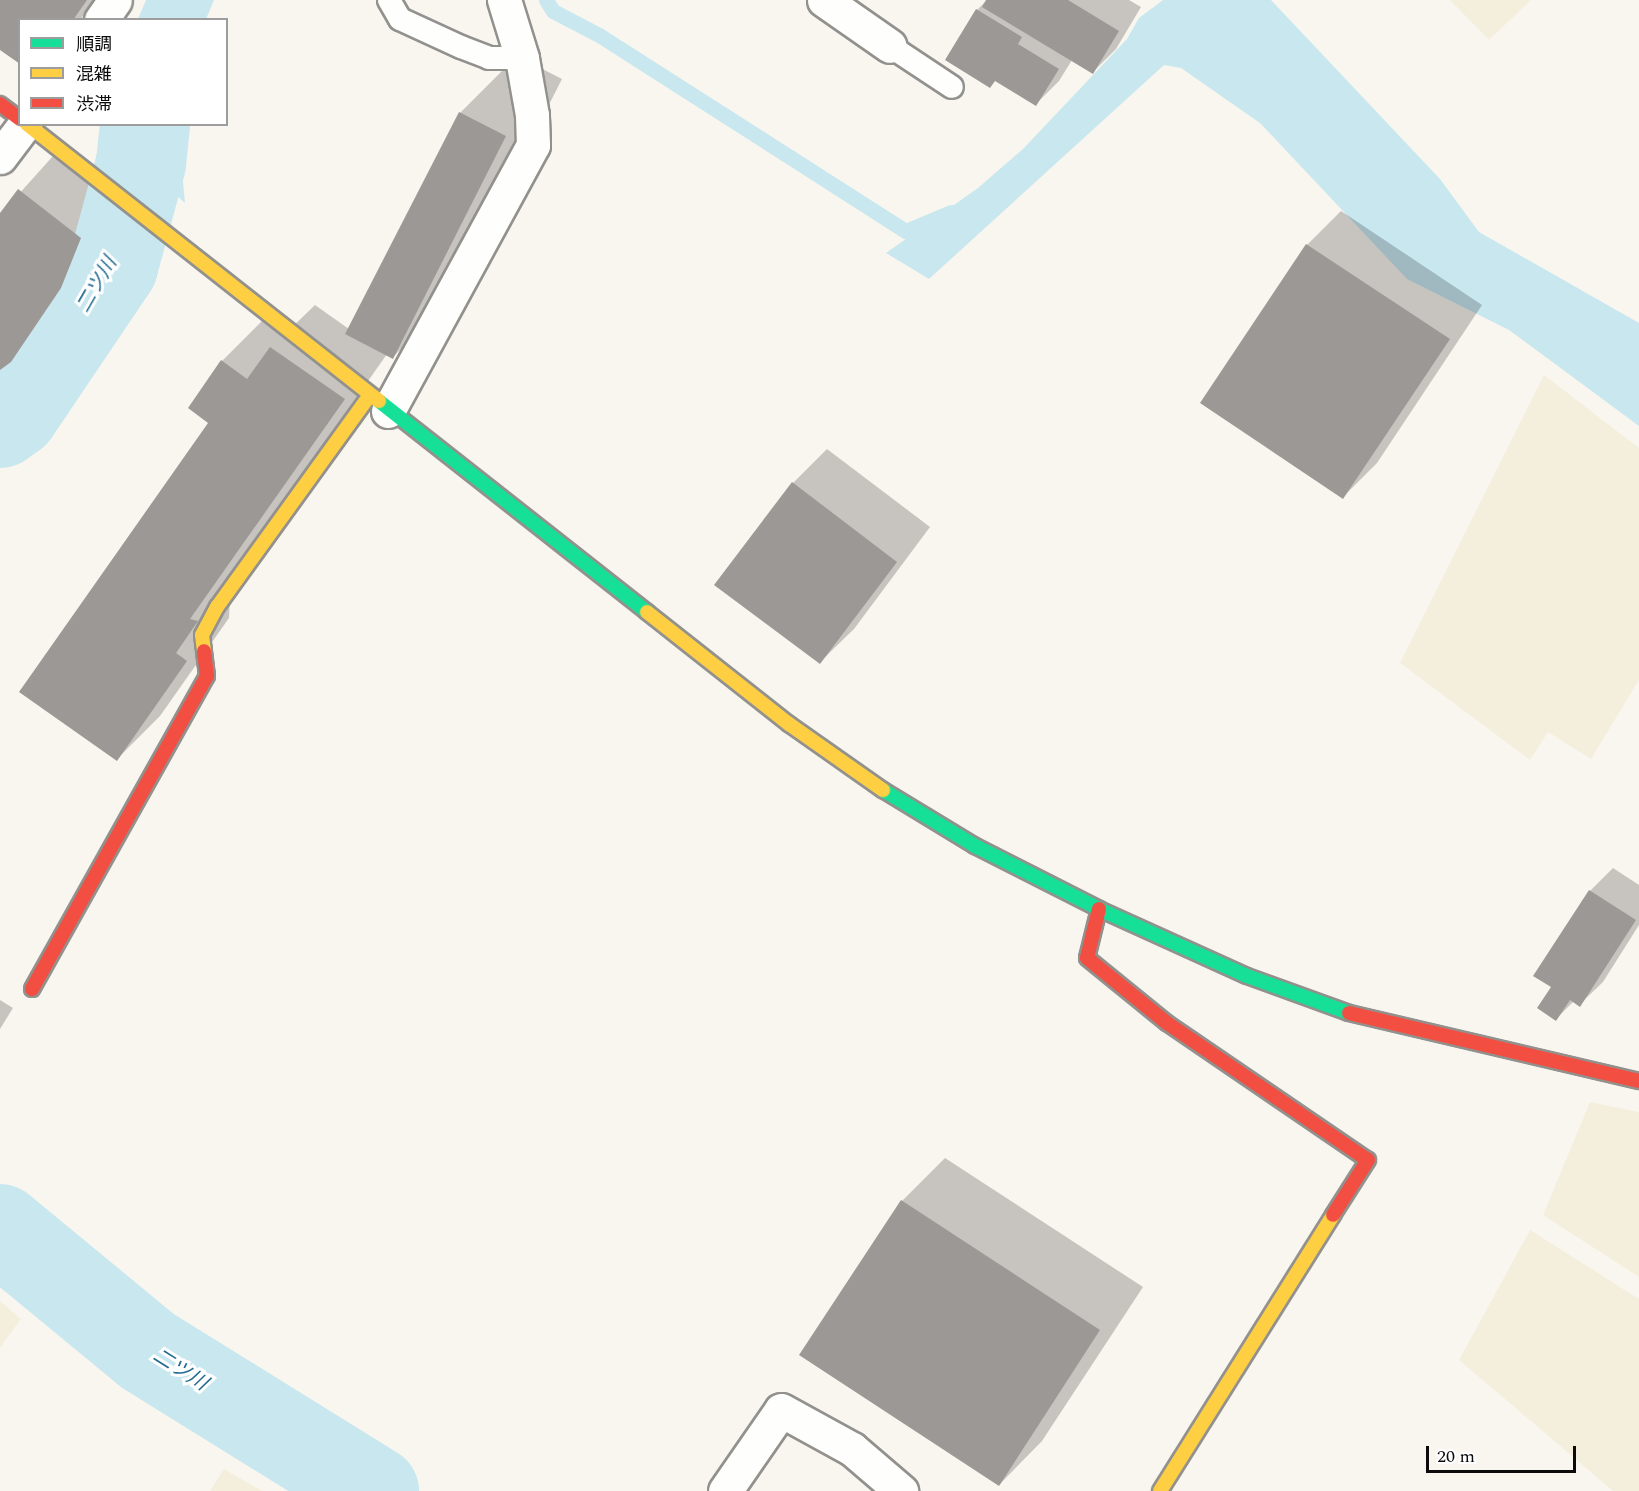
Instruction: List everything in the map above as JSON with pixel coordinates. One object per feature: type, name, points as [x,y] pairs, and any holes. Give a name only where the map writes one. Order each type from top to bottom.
[{"type":"street","points":[[102,18],[116,0]]},
{"type":"street","points":[[32,989],[207,676],[202,635],[217,607],[379,403],[533,145],[532,115],[522,58],[504,0]]},
{"type":"street","points":[[824,0],[890,46]]},
{"type":"street","points":[[0,104],[18,118]]},
{"type":"street","points":[[0,157],[24,126]]},
{"type":"street","points":[[29,126],[789,724],[874,784],[975,846],[1099,909],[1247,976],[1367,1019],[1639,1081]]},
{"type":"street","points":[[1099,909],[1087,958],[1167,1023],[1368,1160],[1160,1491]]},
{"type":"street","points":[[725,1491],[781,1410],[852,1449],[901,1491]]},
{"type":"lane","points":[[389,0],[400,19],[461,47],[489,58],[522,58]]},
{"type":"lane","points":[[890,46],[952,87]]},
{"type":"shaded area","points":[[1450,0],[1531,0],[1489,40]]},
{"type":"shaded area","points":[[1544,375],[1639,448],[1639,680],[1591,759],[1548,732],[1530,760],[1400,663]]},
{"type":"shaded area","points":[[1590,1102],[1639,1112],[1639,1277],[1543,1215]]},
{"type":"shaded area","points":[[1530,1230],[1639,1299],[1639,1491],[1613,1491],[1459,1360]]},
{"type":"shaded area","points":[[0,1301],[21,1319],[0,1348]]},
{"type":"shaded area","points":[[224,1469],[262,1491],[210,1491]]},
{"type":"water","points":[[146,0],[214,0],[206,18],[138,18]]},
{"type":"water","points":[[1163,0],[1271,0],[1440,179],[1479,232],[1639,323],[1639,426],[1509,330],[1407,279],[1260,123],[1181,68],[1164,65],[929,279],[886,253],[978,188],[1023,149],[1127,39],[1139,18]]},
{"type":"water","points":[[115,126],[184,126],[180,151],[185,203],[113,138]]},
{"type":"building","points":[[0,0],[87,0],[74,18],[18,18],[18,63],[0,50]]},
{"type":"building","points":[[986,0],[1068,0],[1119,31],[1093,74],[982,7]]},
{"type":"building","points":[[976,9],[1022,37],[1018,44],[1059,69],[1036,106],[995,81],[990,88],[945,60]]},
{"type":"building","points":[[459,112],[506,136],[393,359],[345,334]]},
{"type":"building","points":[[18,189],[81,238],[61,288],[11,362],[0,370],[0,213]]},
{"type":"building","points":[[1306,244],[1450,339],[1343,499],[1200,403]]},
{"type":"building","points":[[270,347],[345,399],[190,619],[198,621],[176,653],[187,661],[117,761],[19,692],[208,423],[188,408],[221,360],[247,379]]},
{"type":"building","points":[[792,482],[897,562],[820,664],[714,585]]},
{"type":"building","points":[[1589,890],[1636,920],[1580,1007],[1570,1000],[1556,1021],[1537,1008],[1551,987],[1533,976]]},
{"type":"building","points":[[901,1200],[1100,1330],[999,1486],[799,1355]]},
{"type":"waterway","points":[[546,0],[553,11],[599,35],[906,231],[951,212]]},
{"type":"waterway","name":"二ツ川","points":[[0,423],[14,413],[113,266],[141,163],[145,126]]},
{"type":"waterway","name":"二ツ川","points":[[0,1229],[148,1351],[374,1491]]},
{"type":"traffic: fast","points":[[379,401],[647,612]]},
{"type":"traffic: fast","points":[[883,790],[975,846],[1099,909],[1247,976],[1349,1013]]},
{"type":"traffic: slow","points":[[30,126],[379,401]]},
{"type":"traffic: slow","points":[[204,651],[202,635],[217,607],[370,395]]},
{"type":"traffic: slow","points":[[647,612],[789,724],[883,790]]},
{"type":"traffic: slow","points":[[1160,1491],[1333,1215]]},
{"type":"traffic: jam","points":[[0,104],[18,118]]},
{"type":"traffic: jam","points":[[32,989],[207,676],[204,651]]},
{"type":"traffic: jam","points":[[1099,909],[1087,958],[1167,1023],[1368,1160],[1333,1215]]},
{"type":"traffic: jam","points":[[1349,1013],[1639,1081]]}]
